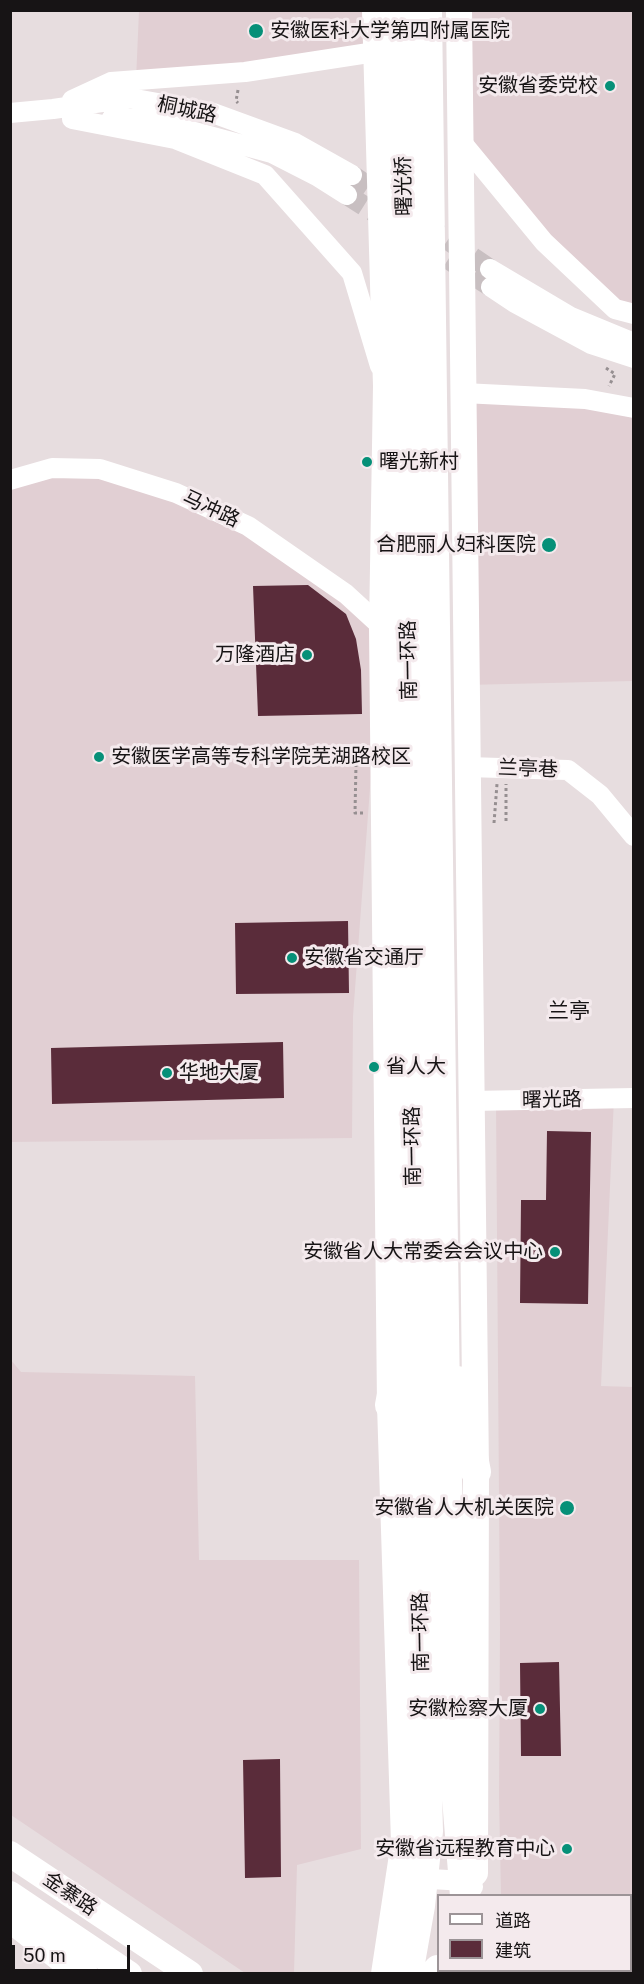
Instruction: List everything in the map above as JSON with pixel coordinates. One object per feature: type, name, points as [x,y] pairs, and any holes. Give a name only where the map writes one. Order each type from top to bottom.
[{"type":"highway","points":[[402,57],[403,10]]},
{"type":"highway","points":[[402,57],[427,10]]},
{"type":"highway","name":"曙光桥","points":[[402,57],[419,321]]},
{"type":"highway","name":"南一环路","points":[[408,1974],[428,1831],[403,1402],[415,1277],[419,321]]},
{"type":"highway","name":"南一环路","points":[[419,321],[454,1761],[472,1894]]},
{"type":"highway","points":[[444,1307],[476,1472]]},
{"type":"highway","points":[[416,1974],[420,1898],[454,1761]]},
{"type":"highway","points":[[10,1917],[83,1974]]},
{"type":"main road","points":[[375,10],[402,57],[386,386],[382,627],[403,1402],[404,1842],[420,1898],[384,1974]]},
{"type":"main road","points":[[459,10],[476,1472],[475,1854],[472,1894]]},
{"type":"main road","name":"金寨路","points":[[10,1854],[190,1974]]},
{"type":"main road","name":"金寨路","points":[[10,1894],[129,1974]]},
{"type":"street","points":[[53,109],[111,82],[402,57]]},
{"type":"street","name":"桐城路","points":[[10,113],[130,98],[213,113],[295,143],[352,175]]},
{"type":"street","name":"桐城路","points":[[10,124],[122,117],[146,120],[272,153],[317,176],[347,195]]},
{"type":"street","points":[[72,119],[175,139],[266,175],[352,273],[386,386]]},
{"type":"street","points":[[460,140],[544,242],[624,311]]},
{"type":"street","points":[[633,343],[571,317],[491,278],[515,303],[591,344],[633,358]]},
{"type":"street","points":[[462,393],[585,399],[633,408]]},
{"type":"street","name":"马冲路","points":[[10,480],[52,468],[100,469],[176,493],[248,526],[346,594],[382,627]]},
{"type":"street","name":"兰亭巷","points":[[467,767],[568,770],[600,795],[633,836]]},
{"type":"street","name":"曙光路","points":[[471,1101],[633,1098]]},
{"type":"street","points":[[404,1842],[415,1859],[465,1865],[475,1854]]},
{"type":"street","points":[[420,1898],[413,1877],[466,1881],[472,1894]]},
{"type":"path","points":[[599,363],[615,374],[606,392]]},
{"type":"path","points":[[356,764],[355,813],[364,813],[365,804]]},
{"type":"path","points":[[494,823],[498,778]]},
{"type":"path","points":[[506,821],[507,778]]},
{"type":"shaded area","name":"安徽医科大学第四附属医院","points":[[139,11],[375,11],[375,52],[136,80]]},
{"type":"shaded area","points":[[459,11],[633,11],[633,314],[615,309],[460,140]]},
{"type":"shaded area","name":"合肥丽人妇科医院","points":[[463,393],[633,408],[633,681],[466,685]]},
{"type":"shaded area","points":[[100,469],[248,526],[382,627],[353,1016],[352,1138],[11,1142],[10,480]]},
{"type":"shaded area","points":[[614,1098],[601,1386],[633,1387],[633,1973],[503,1973],[632,1972],[632,1894],[501,1894],[496,1102]]},
{"type":"shaded area","points":[[10,1359],[21,1372],[195,1376],[199,1560],[359,1560],[361,1849],[297,1865],[294,1973],[245,1973],[11,1815]]},
{"type":"building","name":"万隆酒店","points":[[308,585],[346,614],[356,639],[361,670],[362,714],[258,716],[253,586]]},
{"type":"building","name":"安徽省交通厅","points":[[348,921],[349,993],[236,994],[235,923]]},
{"type":"building","name":"华地大厦","points":[[283,1042],[284,1098],[52,1104],[51,1048]]},
{"type":"building","name":"安徽省人大常委会会议中心","points":[[547,1131],[591,1132],[588,1304],[520,1303],[521,1200],[546,1200]]},
{"type":"building","name":"安徽检察大厦","points":[[559,1662],[561,1756],[521,1756],[520,1663]]},
{"type":"building","points":[[280,1759],[281,1877],[245,1878],[243,1760]]},
{"type":"tunnel","points":[[352,175],[389,200]]},
{"type":"tunnel","points":[[347,195],[391,223]]},
{"type":"tunnel","points":[[423,223],[490,269]]},
{"type":"tunnel","points":[[423,243],[491,287]]},
{"type":"place","name":"安徽医科大学第四附属医院","points":[[256,31]]},
{"type":"place","name":"安徽省委党校","points":[[610,86]]},
{"type":"place","name":"曙光新村","points":[[367,462]]},
{"type":"place","name":"合肥丽人妇科医院","points":[[549,545]]},
{"type":"place","name":"万隆酒店","points":[[307,655]]},
{"type":"place","name":"安徽医学高等专科学院芜湖路校区","points":[[99,757]]},
{"type":"place","name":"安徽省交通厅","points":[[292,958]]},
{"type":"place","name":"省人大","points":[[374,1067]]},
{"type":"place","name":"华地大厦","points":[[167,1073]]},
{"type":"place","name":"安徽省人大常委会会议中心","points":[[555,1252]]},
{"type":"place","name":"安徽省人大机关医院","points":[[567,1508]]},
{"type":"place","name":"安徽检察大厦","points":[[540,1709]]},
{"type":"place","name":"安徽省远程教育中心","points":[[567,1849]]},
{"type":"district","name":"兰亭","points":[[569,1012]]}]
